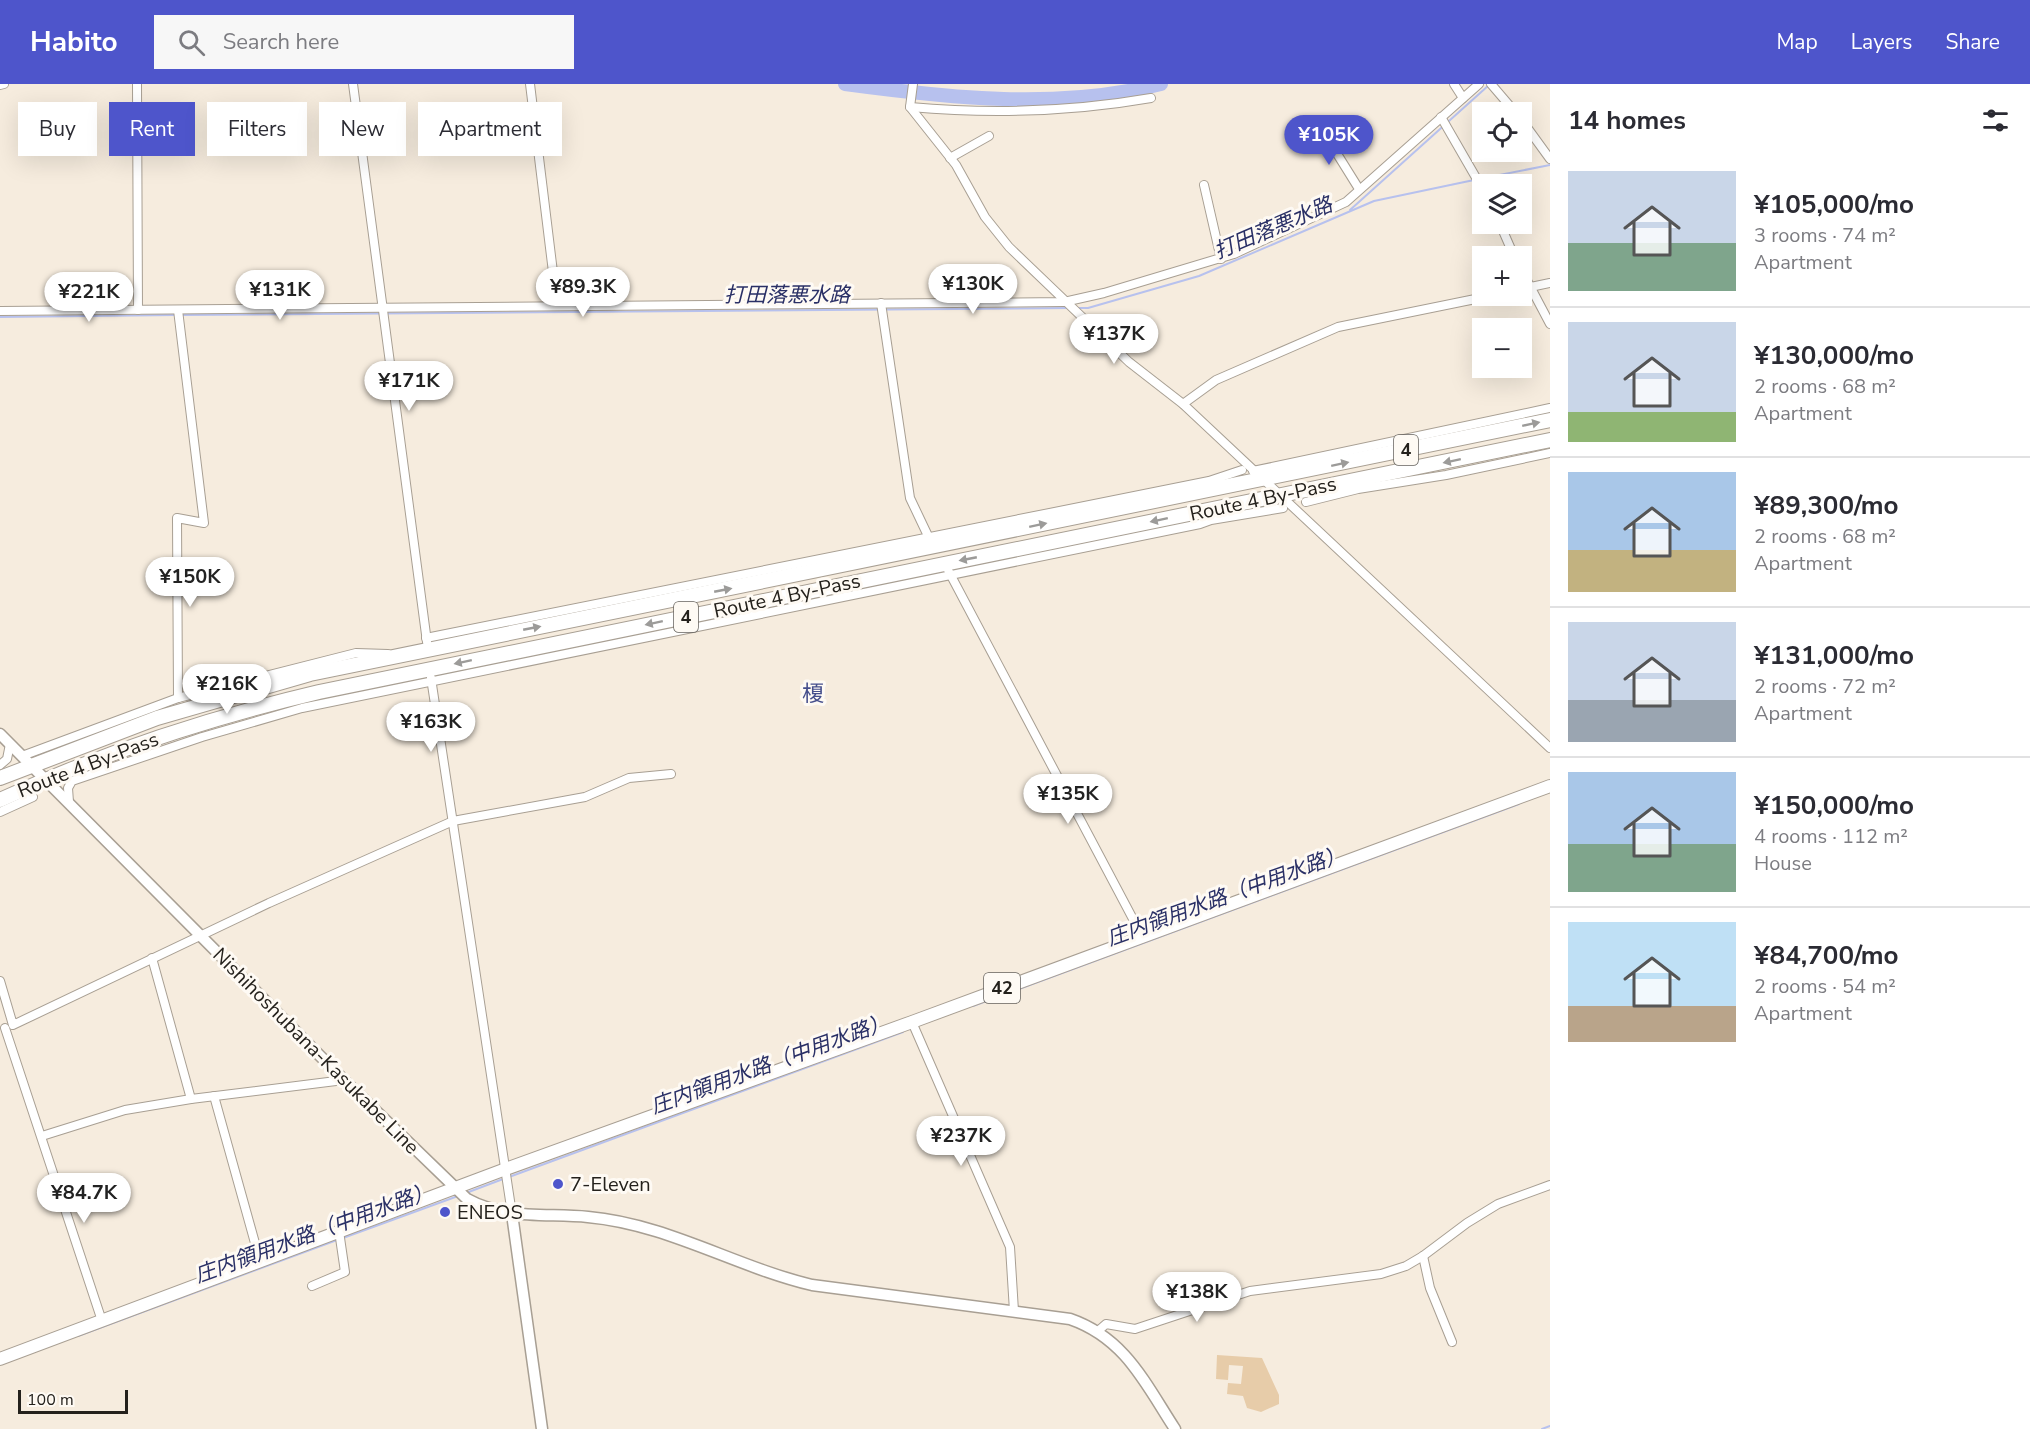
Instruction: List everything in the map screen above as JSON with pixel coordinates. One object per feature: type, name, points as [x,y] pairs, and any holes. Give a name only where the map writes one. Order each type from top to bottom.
[{"type":"highway","name":"Route 4 By-Pass","points":[[0,778],[26,760],[67,745],[310,674],[399,656],[427,644],[1257,475],[1550,420]]},
{"type":"highway","name":"Route 4 By-Pass","points":[[8,800],[46,779],[142,744],[231,715],[296,698],[431,675],[1281,502],[1550,440]]},
{"type":"main road","name":"Nishihoshubana-Kasukabe Line","points":[[0,734],[454,1188],[485,1208],[512,1214],[586,1216],[624,1222],[812,1285],[1070,1319],[1098,1331],[1128,1358],[1175,1429]]},
{"type":"main road","name":"42","points":[[0,1359],[454,1188],[912,1022],[1550,786]]},
{"type":"main road","points":[[512,1214],[542,1429]]},
{"type":"street","points":[[137,84],[138,310]]},
{"type":"street","points":[[353,84],[427,644]]},
{"type":"street","points":[[530,84],[557,305]]},
{"type":"street","points":[[913,84],[910,107],[950,158],[985,217],[1010,247],[1064,302],[1130,362],[1183,404],[1257,475],[1281,502],[1550,748]]},
{"type":"street","points":[[1455,84],[1463,98]]},
{"type":"street","points":[[0,311],[1064,302],[1104,293],[1221,259],[1346,202],[1479,84]]},
{"type":"street","points":[[1491,84],[1506,102]]},
{"type":"street","points":[[910,107],[1022,111],[1106,105],[1151,98]]},
{"type":"street","points":[[1441,117],[1474,174]]},
{"type":"street","points":[[1321,128],[1359,189]]},
{"type":"street","points":[[1532,134],[1550,159]]},
{"type":"street","points":[[950,158],[989,136]]},
{"type":"street","points":[[1204,185],[1221,259]]},
{"type":"street","points":[[1532,287],[1550,283]]},
{"type":"street","points":[[1532,291],[1550,324]]},
{"type":"street","points":[[1183,404],[1216,380],[1338,327],[1472,300]]},
{"type":"street","points":[[881,303],[910,498],[930,542]]},
{"type":"street","points":[[178,310],[204,523],[177,518],[178,698]]},
{"type":"street","points":[[1257,475],[1550,408]]},
{"type":"street","points":[[1306,502],[1349,486],[1446,476],[1550,453]]},
{"type":"street","points":[[1199,488],[1242,470]]},
{"type":"street","points":[[948,569],[1142,936]]},
{"type":"street","points":[[67,745],[178,698],[356,653],[373,652],[399,656]]},
{"type":"street","points":[[69,802],[68,788],[72,781],[129,760],[260,719],[431,675],[503,1170],[512,1214]]},
{"type":"street","points":[[0,765],[7,759],[10,744]]},
{"type":"street","points":[[0,981],[13,1025],[152,958],[453,821],[585,797],[629,778],[671,774]]},
{"type":"street","points":[[0,812],[8,800],[33,797]]},
{"type":"street","points":[[152,958],[190,1099]]},
{"type":"street","points":[[912,1022],[1010,1247],[1014,1311]]},
{"type":"street","points":[[4,1028],[102,1321]]},
{"type":"street","points":[[42,1136],[125,1110],[190,1099],[344,1080]]},
{"type":"street","points":[[214,1096],[260,1261]]},
{"type":"street","points":[[1098,1331],[1106,1324],[1135,1329],[1250,1291],[1381,1274],[1406,1266],[1498,1204],[1550,1185]]},
{"type":"street","points":[[312,1286],[345,1272],[339,1231]]},
{"type":"street","points":[[1423,1256],[1430,1287],[1452,1342]]},
{"type":"shaded area","points":[[1217,1355],[1262,1358],[1279,1395],[1279,1404],[1261,1412],[1247,1408],[1243,1396],[1227,1394],[1228,1383],[1241,1384],[1243,1366],[1229,1365],[1228,1380],[1216,1379]]},
{"type":"waterway","points":[[845,84],[924,94],[1004,99],[1083,97],[1161,84]]},
{"type":"waterway","points":[[1350,210],[1489,85]]},
{"type":"waterway","name":"打田落悪水路","points":[[1504,174],[1550,165]]},
{"type":"waterway","name":"打田落悪水路","points":[[1075,308],[1088,308],[1199,276],[1374,201],[1472,180]]},
{"type":"waterway","name":"打田落悪水路","points":[[181,315],[1070,308]]},
{"type":"waterway","name":"打田落悪水路","points":[[0,317],[176,315]]},
{"type":"waterway","name":"庄内領用水路（中用水路）","points":[[973,1006],[1519,804]]},
{"type":"waterway","name":"庄内領用水路（中用水路）","points":[[509,1177],[903,1032]]},
{"type":"waterway","name":"庄内領用水路（中用水路）","points":[[466,1193],[503,1179]]},
{"type":"waterway","name":"庄内領用水路（中用水路）","points":[[343,1238],[458,1196]]},
{"type":"waterway","name":"庄内領用水路（中用水路）","points":[[78,1336],[337,1240]]},
{"type":"waterway","points":[[1542,1429],[1550,1426]]},
{"type":"place","name":"7-Eleven","points":[[558,1184]]},
{"type":"place","name":"ENEOS","points":[[445,1212]]},
{"type":"district","name":"榎","points":[[813,694]]}]
